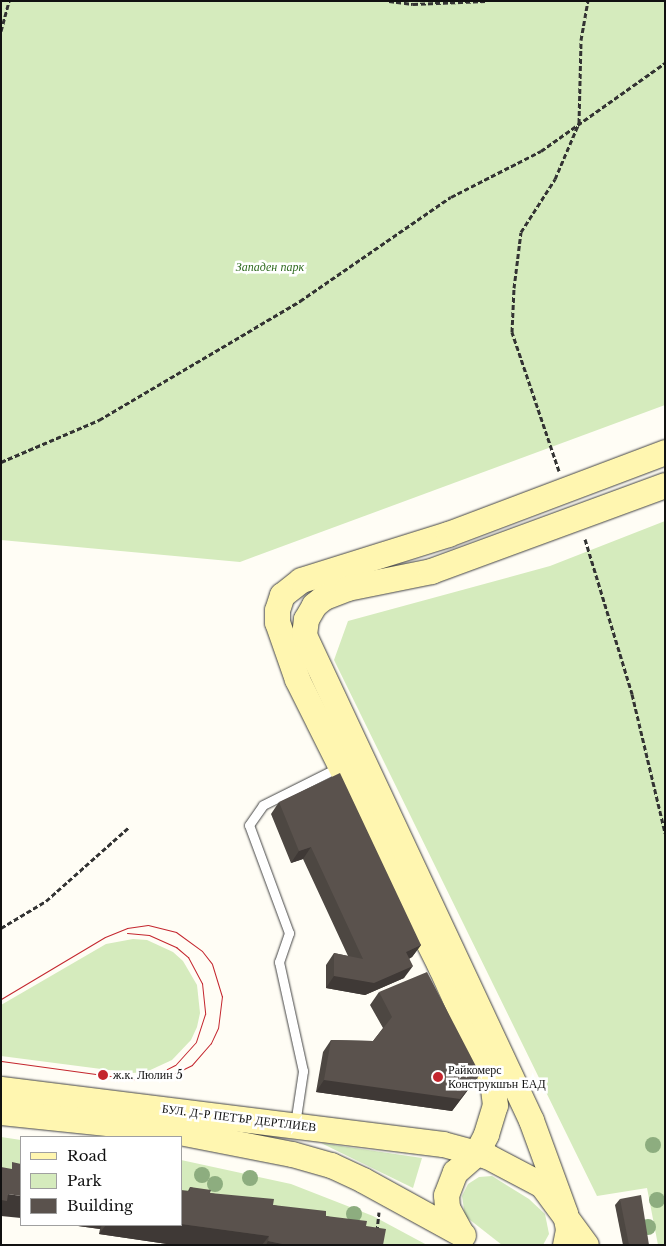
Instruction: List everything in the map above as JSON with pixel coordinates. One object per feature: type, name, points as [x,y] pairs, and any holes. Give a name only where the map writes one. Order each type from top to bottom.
[{"type":"main road","points":[[476,1154],[495,1105],[492,1082],[441,968],[287,655],[276,622],[282,595],[291,584],[330,569],[448,534],[665,452]]},
{"type":"main road","points":[[565,1245],[568,1229],[565,1213],[531,1120],[304,634],[306,619],[314,605],[324,597],[347,588],[431,571],[665,485]]},
{"type":"main road","name":"БУЛ. Д-Р ПЕТЪР ДЕРТЛИЕВ","points":[[1,1089],[295,1124],[443,1144],[504,1163],[542,1185],[565,1213],[586,1245]]},
{"type":"main road","name":"БУЛ. Д-Р ПЕТЪР ДЕРТЛИЕВ","points":[[1,1112],[164,1130],[292,1154],[330,1165],[363,1180],[468,1239]]},
{"type":"main road","name":"БУЛ. Д-Р ПЕТЪР ДЕРТЛИЕВ","points":[[468,1239],[447,1208],[446,1195],[455,1172],[476,1154]]},
{"type":"lane","points":[[295,1124],[302,1071],[280,962],[289,933],[249,825],[263,805],[341,766]]},
{"type":"path","points":[[1,31],[9,1]]},
{"type":"path","points":[[389,1],[413,4],[486,1]]},
{"type":"path","points":[[561,476],[512,332],[514,288],[522,232],[555,179],[579,123],[582,40],[588,1]]},
{"type":"path","points":[[1,462],[99,420],[300,301],[451,197],[541,151],[665,63]]},
{"type":"path","points":[[585,539],[632,694],[665,832]]},
{"type":"path","points":[[1,928],[46,901],[128,828]]},
{"type":"path","points":[[376,1236],[379,1209]]},
{"type":"green space","name":"Западен парк","points":[[1,1],[665,1],[665,405],[240,562],[1,540]]},
{"type":"green space","points":[[665,521],[665,1245],[658,1245],[647,1188],[597,1196],[334,660],[348,621],[550,566]]},
{"type":"green space","points":[[133,939],[147,940],[173,952],[183,961],[197,985],[200,1013],[197,1027],[191,1040],[172,1060],[146,1072],[132,1073],[1,1056],[1,1005],[106,944]]},
{"type":"green space","points":[[1,1137],[20,1140],[20,1177],[1,1178]]},
{"type":"green space","points":[[321,1143],[422,1158],[413,1188]]},
{"type":"green space","points":[[182,1160],[291,1184],[373,1216],[427,1245],[361,1245],[182,1202]]},
{"type":"green space","points":[[492,1176],[529,1199],[545,1214],[549,1234],[543,1245],[502,1245],[465,1216],[462,1196],[468,1184],[479,1177]]},
{"type":"building","points":[[340,773],[421,945],[406,952],[413,966],[374,983],[334,976],[334,953],[363,959],[311,847],[299,851],[279,802]]},
{"type":"building","points":[[427,972],[480,1074],[460,1099],[324,1080],[331,1040],[373,1041],[392,1017],[379,992]]},
{"type":"building","points":[[12,1162],[20,1164],[20,1196],[8,1194],[7,1201],[1,1200],[1,1167],[12,1169]]},
{"type":"building","points":[[190,1187],[211,1190],[210,1193],[274,1199],[273,1205],[326,1211],[326,1216],[367,1221],[366,1226],[386,1229],[383,1245],[287,1245],[268,1241],[269,1236],[182,1224],[182,1190],[190,1191]]},
{"type":"building","points":[[641,1195],[649,1245],[629,1245],[620,1199]]},
{"type":"tram line","points":[[1,999],[105,937],[127,928],[148,925],[176,932],[202,951],[212,964],[222,996],[218,1028],[211,1043],[192,1065],[169,1076],[132,1079],[1,1061]]},
{"type":"tram line","points":[[127,933],[149,935],[176,947],[188,957],[202,983],[205,1014],[196,1042],[175,1065],[159,1073]]},
{"type":"place","name":"ж.к. Люлин 5","points":[[103,1075]]},
{"type":"place","name":"Райкомерс Конструкшън ЕАД","points":[[438,1077]]}]
